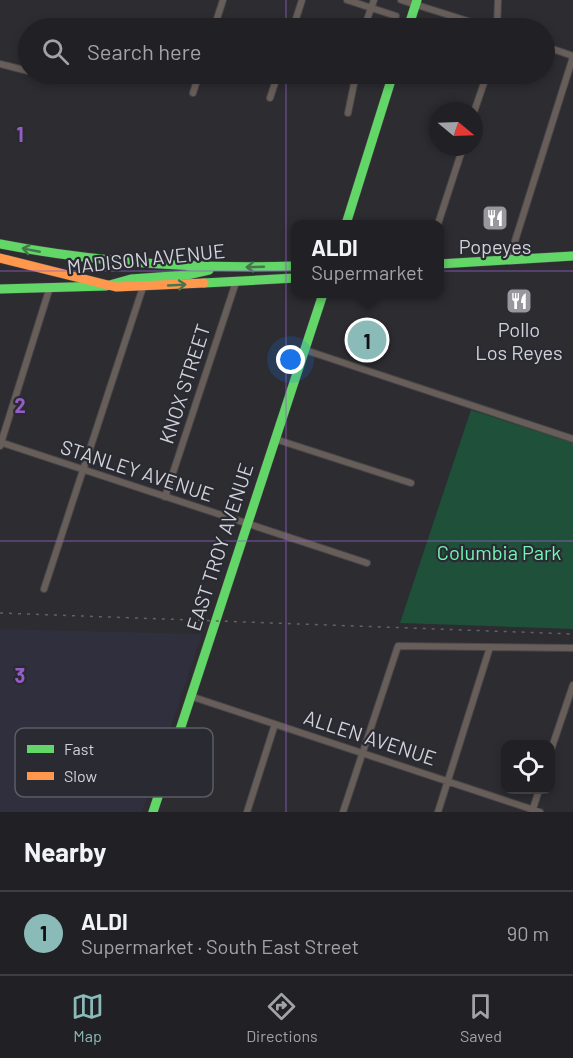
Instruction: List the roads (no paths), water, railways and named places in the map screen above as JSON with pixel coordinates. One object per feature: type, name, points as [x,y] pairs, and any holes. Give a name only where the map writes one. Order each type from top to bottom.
[{"type":"main road","points":[[411,18],[416,2]]},
{"type":"main road","points":[[348,220],[390,84]]},
{"type":"main road","points":[[0,244],[105,261],[215,268]]},
{"type":"main road","points":[[444,264],[573,256]]},
{"type":"main road","points":[[0,258],[106,286]]},
{"type":"main road","name":"MADISON AVENUE","points":[[106,286],[131,279],[187,275],[215,268],[291,266]]},
{"type":"main road","name":"MADISON AVENUE","points":[[0,289],[106,286],[126,288],[291,279]]},
{"type":"main road","name":"EAST TROY AVENUE","points":[[180,728],[323,298]]},
{"type":"main road","name":"EAST TROY AVENUE","points":[[153,812],[158,797]]},
{"type":"street","points":[[217,18],[223,0]]},
{"type":"street","points":[[296,18],[302,0]]},
{"type":"street","points":[[347,0],[396,16]]},
{"type":"street","points":[[368,18],[374,0]]},
{"type":"street","points":[[401,0],[416,2],[462,18]]},
{"type":"street","points":[[497,18],[498,0]]},
{"type":"street","points":[[509,260],[573,57],[555,50]]},
{"type":"street","points":[[0,64],[18,68]]},
{"type":"street","points":[[193,93],[196,84]]},
{"type":"street","points":[[270,98],[275,84]]},
{"type":"street","points":[[348,113],[354,84]]},
{"type":"street","points":[[477,102],[483,84]]},
{"type":"street","points":[[440,220],[460,156]]},
{"type":"street","name":"KNOX STREET","points":[[165,497],[236,282]]},
{"type":"street","points":[[0,444],[50,287]]},
{"type":"street","points":[[44,589],[143,287]]},
{"type":"street","points":[[305,350],[573,439]]},
{"type":"street","points":[[275,439],[411,483]]},
{"type":"street","name":"STANLEY AVENUE","points":[[0,444],[368,563]]},
{"type":"street","points":[[343,812],[398,646],[573,648]]},
{"type":"street","points":[[438,812],[490,647]]},
{"type":"street","points":[[554,740],[573,685]]},
{"type":"street","name":"ALLEN AVENUE","points":[[190,696],[540,812]]},
{"type":"street","points":[[247,812],[275,724]]},
{"type":"street","points":[[532,811],[537,794]]},
{"type":"railway","points":[[0,613],[573,634]]},
{"type":"place","name":"Popeyes","points":[[495,218]]},
{"type":"place","name":"Pollo Los Reyes","points":[[519,301]]},
{"type":"place","name":"ALDI","points":[[367,340]]},
{"type":"park label","name":"Columbia Park","points":[[499,553]]}]
